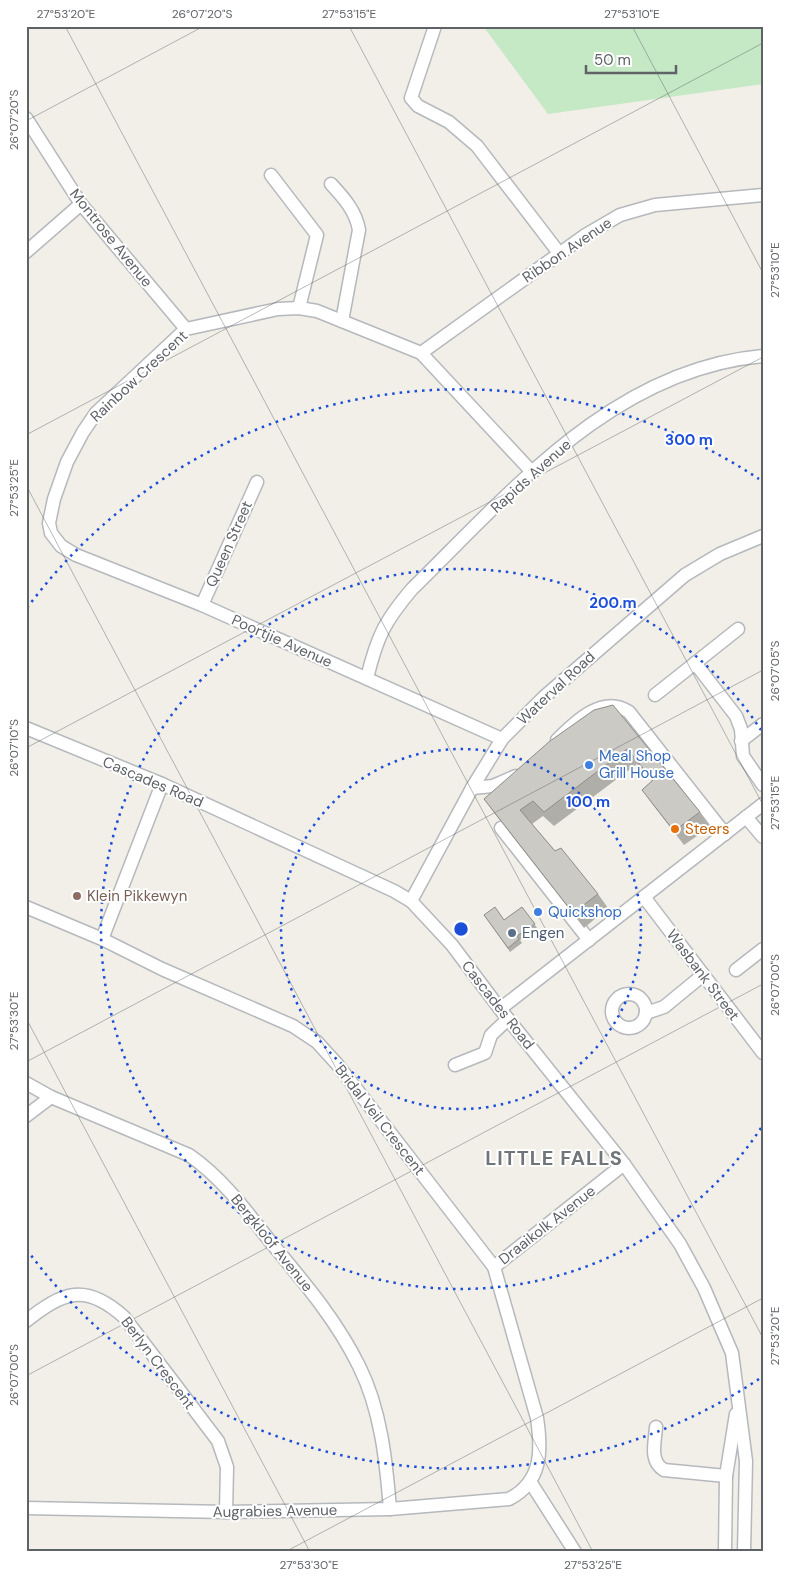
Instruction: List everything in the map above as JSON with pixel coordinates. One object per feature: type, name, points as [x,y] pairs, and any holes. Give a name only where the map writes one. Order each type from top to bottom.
[{"type":"street","points":[[435,26],[410,98],[418,106],[449,122],[477,146],[559,253]]},
{"type":"street","name":"Montrose Avenue","points":[[26,118],[81,204],[186,329]]},
{"type":"street","points":[[271,175],[317,235],[299,308]]},
{"type":"street","points":[[331,184],[345,199],[358,222],[359,230],[342,320]]},
{"type":"street","name":"Ribbon Avenue","points":[[421,353],[600,225],[636,209],[654,205],[763,195]]},
{"type":"street","points":[[26,252],[81,204]]},
{"type":"street","name":"Rainbow Crescent","points":[[60,546],[51,533],[49,523],[54,499],[67,462],[83,432],[96,413],[186,329],[278,309],[299,308],[342,320],[421,353],[532,472]]},
{"type":"street","name":"Rapids Avenue","points":[[367,678],[381,630],[396,608],[412,589],[532,472],[598,419],[636,395],[712,363],[763,356]]},
{"type":"street","name":"Queen Street","points":[[202,606],[257,482]]},
{"type":"street","name":"Waterval Road","points":[[411,901],[472,788],[502,740],[551,691],[685,575],[720,554],[763,536]]},
{"type":"street","name":"Poortjie Avenue","points":[[60,546],[76,556],[202,606],[367,678],[502,740]]},
{"type":"street","points":[[655,695],[738,629]]},
{"type":"street","points":[[695,663],[736,716],[741,729],[741,741],[746,762],[763,785]]},
{"type":"street","points":[[549,748],[574,723],[599,708],[609,706],[624,708],[724,834]]},
{"type":"street","points":[[741,741],[763,724]]},
{"type":"street","name":"Cascades Road","points":[[26,728],[162,784],[411,901],[452,945],[504,1014],[624,1164],[680,1244],[704,1288],[732,1353],[746,1461],[744,1552]]},
{"type":"street","points":[[472,788],[506,782],[524,771]]},
{"type":"street","points":[[102,939],[162,784]]},
{"type":"street","points":[[455,1065],[485,1054],[492,1035],[504,1014],[589,940],[763,804]]},
{"type":"street","points":[[746,817],[763,837]]},
{"type":"street","points":[[500,828],[589,940]]},
{"type":"street","name":"Wasbank Street","points":[[644,897],[763,1053]]},
{"type":"street","name":"Bridal Veil Crescent","points":[[26,907],[102,939],[162,969],[293,1026],[316,1042],[337,1064],[494,1267],[537,1418],[540,1441],[537,1466],[526,1488]]},
{"type":"street","points":[[736,970],[763,950]]},
{"type":"street","points":[[646,1013],[664,1007],[703,975]]},
{"type":"street","name":"Bergkloof Avenue","points":[[26,1083],[51,1097],[188,1156],[205,1166],[237,1200],[318,1299],[346,1342],[360,1368],[379,1424],[385,1456],[390,1509]]},
{"type":"street","points":[[26,1116],[51,1097]]},
{"type":"street","name":"Draaikolk Avenue","points":[[494,1267],[624,1164]]},
{"type":"street","name":"Berlyn Crescent","points":[[26,1321],[50,1302],[65,1296],[82,1294],[112,1306],[124,1317],[218,1441],[227,1467],[226,1512]]},
{"type":"street","name":"Cascades Road","points":[[725,1552],[726,1476],[738,1399]]},
{"type":"street","points":[[656,1427],[654,1460],[659,1467],[664,1470],[726,1476]]},
{"type":"street","points":[[526,1488],[574,1552]]},
{"type":"street","name":"Augrabies Avenue","points":[[26,1508],[226,1512],[390,1509],[509,1499],[526,1488]]},
{"type":"green space","points":[[483,26],[763,26],[763,84],[548,114]]},
{"type":"building","points":[[613,705],[700,812],[674,831],[642,790],[653,780],[627,749],[544,812],[533,801],[520,810],[555,851],[561,848],[598,894],[573,913],[484,799],[550,741],[594,710]]},
{"type":"building","points":[[495,907],[504,920],[522,907],[535,924],[517,936],[519,939],[508,948],[484,915]]},
{"type":"place","name":"Meal Shop Grill House","points":[[589,765]]},
{"type":"place","name":"Steers","points":[[675,829]]},
{"type":"place","name":"Klein Pikkewyn","points":[[77,896]]},
{"type":"place","name":"Quickshop","points":[[538,912]]},
{"type":"place","name":"Engen","points":[[512,933]]},
{"type":"district","name":"LITTLE FALLS","points":[[554,1158]]}]
